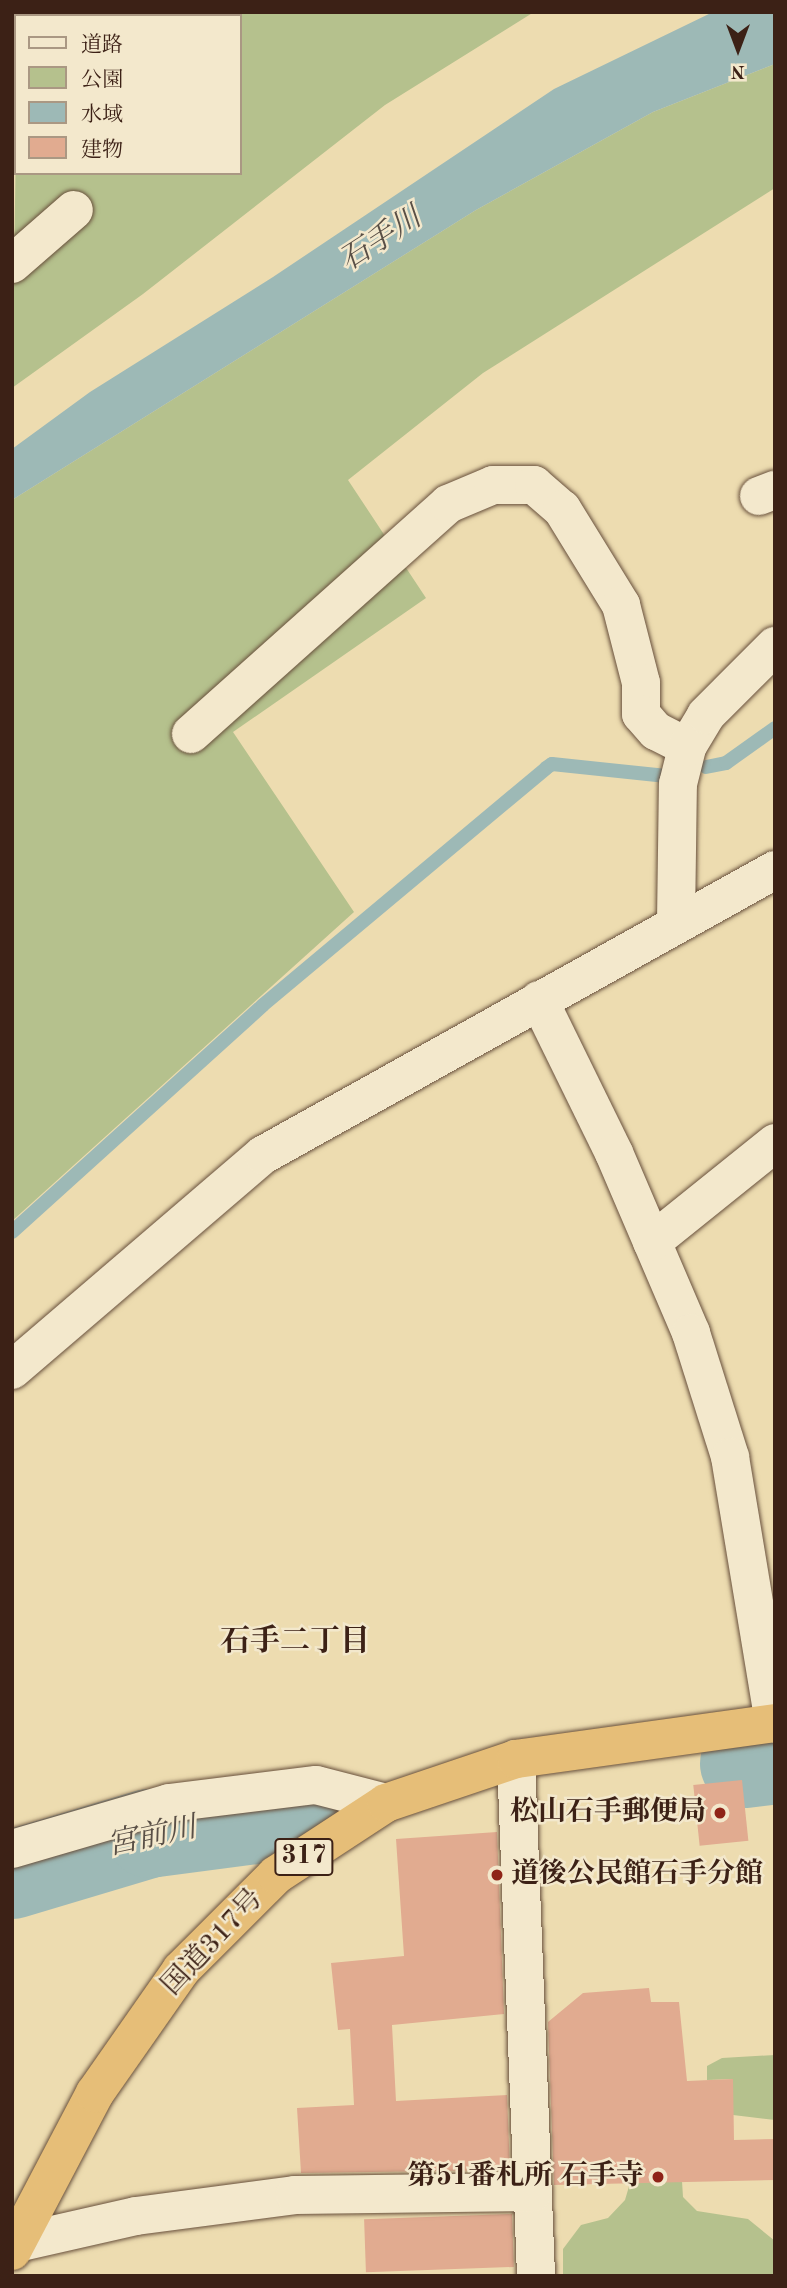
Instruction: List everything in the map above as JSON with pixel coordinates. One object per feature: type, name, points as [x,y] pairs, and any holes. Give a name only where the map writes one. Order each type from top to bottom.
[{"type":"highway","name":"国道317号","points":[[14,2247],[95,2093],[181,1970],[276,1875],[386,1803],[516,1759],[774,1723]]},
{"type":"street","points":[[12,264],[74,210]]},
{"type":"street","points":[[191,734],[448,505],[492,485],[534,485],[562,509],[621,605],[641,683],[641,714],[656,731],[687,747]]},
{"type":"street","points":[[676,922],[678,784],[687,747],[706,716],[775,646]]},
{"type":"street","points":[[12,1370],[263,1155],[676,922],[775,870]]},
{"type":"street","points":[[539,1000],[614,1153],[691,1333],[730,1457],[774,1723]]},
{"type":"street","points":[[652,1242],[775,1143]]},
{"type":"street","points":[[516,1759],[536,2276]]},
{"type":"street","points":[[12,1849],[169,1803],[316,1785],[386,1803]]},
{"type":"street","points":[[14,2247],[136,2216],[295,2195],[533,2192]]},
{"type":"green space","points":[[534,12],[385,105],[143,294],[12,388],[15,175],[242,175],[242,14],[132,14]]},
{"type":"green space","points":[[775,64],[775,188],[483,373],[348,480],[426,598],[233,732],[354,912],[12,1221],[12,500],[476,210],[653,112]]},
{"type":"green space","points":[[775,2055],[775,2120],[733,2115],[733,2079],[707,2080],[707,2066],[722,2058]]},
{"type":"green space","points":[[682,2181],[683,2197],[697,2211],[748,2219],[775,2241],[775,2276],[563,2276],[563,2249],[581,2225],[608,2218],[625,2200],[630,2183]]},
{"type":"water","name":"石手川","points":[[713,12],[775,12],[775,64],[653,112],[476,210],[12,500],[12,449],[90,392],[273,277],[554,89]]},
{"type":"building","points":[[742,1780],[748,1841],[700,1846],[693,1785]]},
{"type":"building","points":[[497,1832],[504,2014],[392,2025],[396,2101],[507,2095],[510,2170],[301,2173],[297,2108],[354,2105],[350,2029],[338,2030],[331,1963],[404,1956],[396,1839]]},
{"type":"building","points":[[649,1988],[651,2002],[679,2002],[687,2081],[733,2079],[734,2140],[775,2139],[775,2180],[554,2185],[548,2022],[583,1993]]},
{"type":"building","points":[[512,2214],[514,2267],[366,2272],[364,2219]]},
{"type":"waterway","points":[[706,767],[726,763],[775,728]]},
{"type":"waterway","points":[[12,1232],[263,1005],[546,768],[552,764],[666,776]]},
{"type":"waterway","name":"宮前川","points":[[744,1763],[775,1759]]},
{"type":"waterway","name":"宮前川","points":[[12,1874],[149,1833],[294,1814]]},
{"type":"place","name":"松山石手郵便局","points":[[720,1813]]},
{"type":"place","name":"道後公民館石手分館","points":[[497,1875]]},
{"type":"place","name":"第51番札所 石手寺","points":[[658,2177]]},
{"type":"district","name":"石手二丁目","points":[[295,1642]]}]
